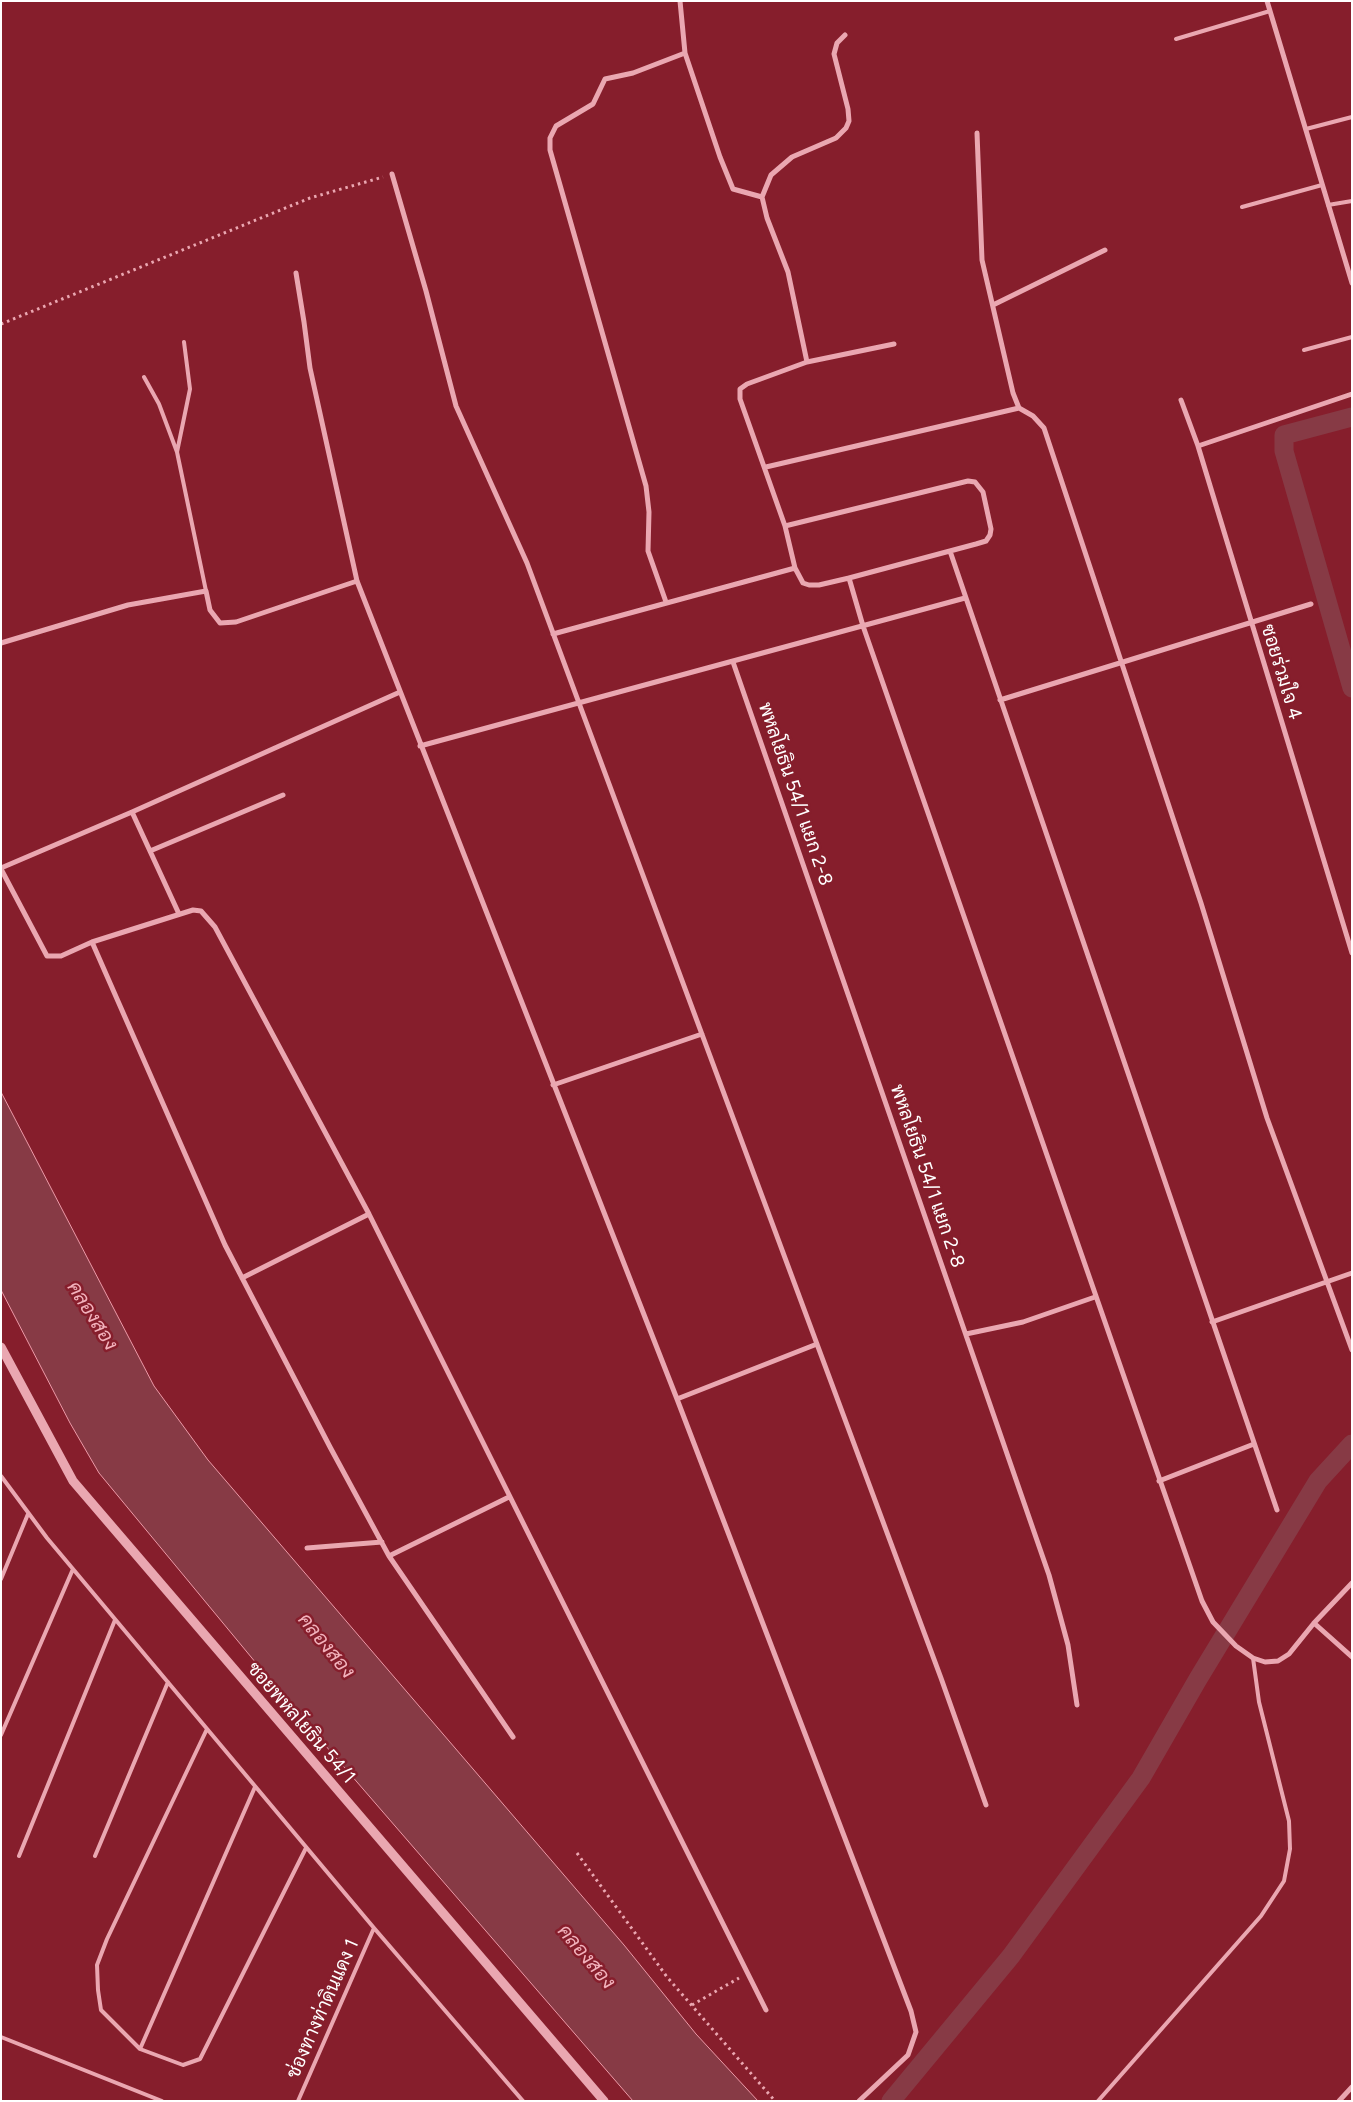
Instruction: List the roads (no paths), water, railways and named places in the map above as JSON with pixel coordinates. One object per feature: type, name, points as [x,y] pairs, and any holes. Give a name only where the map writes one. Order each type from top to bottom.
[{"type":"street","points":[[680,1],[685,53],[720,157],[733,189],[762,197]]},
{"type":"street","points":[[1267,1],[1352,283]]},
{"type":"street","points":[[808,362],[788,272],[767,218],[762,197],[771,175],[792,157],[836,138],[846,128],[849,122],[848,109],[834,54],[837,43],[845,35]]},
{"type":"street","points":[[666,602],[648,551],[649,512],[646,486],[550,150],[550,138],[556,126],[593,104],[605,79],[632,73],[685,53]]},
{"type":"street","points":[[977,133],[982,260],[1013,393],[1019,408],[1033,416],[1044,428],[1201,903],[1267,1118],[1352,1350]]},
{"type":"street","points":[[392,174],[426,291],[456,406],[527,563],[941,1678],[986,1805]]},
{"type":"street","points":[[992,305],[1105,250]]},
{"type":"street","points":[[296,273],[310,368],[357,581],[677,1399],[911,2011],[916,2032],[908,2055],[859,2101]]},
{"type":"street","points":[[785,526],[962,481],[975,482],[983,492],[990,521],[990,535],[986,541],[981,543],[849,578],[809,585],[803,583],[795,568],[785,526],[766,467],[740,398],[740,389],[747,384],[808,362],[894,344]]},
{"type":"street","points":[[1198,446],[1352,394]]},
{"type":"street","name":"ซอยร่วมใจ 4","points":[[1181,400],[1198,446],[1352,954]]},
{"type":"street","points":[[766,467],[1019,408]]},
{"type":"street","points":[[950,551],[1277,1510]]},
{"type":"street","points":[[553,634],[795,568]]},
{"type":"street","points":[[849,578],[863,626],[1202,1601],[1213,1622],[1236,1646],[1254,1658],[1265,1662],[1278,1661],[1289,1654],[1314,1623],[1352,1583]]},
{"type":"street","points":[[1,643],[128,605],[206,590],[210,610],[220,623],[236,622],[357,581]]},
{"type":"street","points":[[420,746],[965,598]]},
{"type":"street","points":[[1000,700],[1311,604]]},
{"type":"street","name":"พหลโยธิน 54/1 แยก 2-8","points":[[733,662],[1050,1575],[1068,1645],[1077,1706]]},
{"type":"street","points":[[400,692],[1,869],[47,956],[61,956],[92,942],[193,910],[201,911],[215,927],[369,1214],[766,2010]]},
{"type":"street","points":[[150,850],[283,795]]},
{"type":"street","points":[[132,812],[179,914]]},
{"type":"street","points":[[92,942],[225,1245],[389,1556],[513,1737]]},
{"type":"street","points":[[553,1085],[702,1034]]},
{"type":"street","points":[[242,1278],[369,1214]]},
{"type":"street","points":[[1212,1322],[1352,1273]]},
{"type":"street","points":[[966,1334],[1023,1322],[1095,1297]]},
{"type":"street","points":[[677,1399],[817,1344]]},
{"type":"street","name":"ซอยพหลโยธิน 54/1","points":[[1,1347],[74,1481],[604,2101]]},
{"type":"street","points":[[1159,1481],[1254,1444]]},
{"type":"street","points":[[389,1556],[509,1497]]},
{"type":"street","points":[[307,1548],[382,1542]]},
{"type":"street","points":[[1314,1623],[1352,1657]]},
{"type":"street","points":[[1339,2101],[1352,2087]]},
{"type":"lane","points":[[1176,39],[1270,11]]},
{"type":"lane","points":[[1306,129],[1352,117]]},
{"type":"lane","points":[[1242,207],[1322,184]]},
{"type":"lane","points":[[1328,205],[1352,201]]},
{"type":"lane","points":[[1304,350],[1352,337]]},
{"type":"lane","points":[[177,452],[190,389],[184,342]]},
{"type":"lane","points":[[144,377],[159,404],[177,452],[206,590]]},
{"type":"lane","points":[[1,1476],[28,1514],[115,1620],[306,1848],[523,2101]]},
{"type":"lane","points":[[1,1579],[28,1514]]},
{"type":"lane","points":[[1,1735],[73,1569]]},
{"type":"lane","points":[[19,1856],[115,1620]]},
{"type":"lane","points":[[1098,2101],[1256,1922],[1284,1881],[1290,1849],[1290,1821],[1260,1702],[1254,1658]]},
{"type":"lane","points":[[95,1856],[168,1682]]},
{"type":"lane","points":[[207,1729],[107,1939],[97,1965],[101,2010],[140,2049],[184,2064],[200,2059],[306,1848]]},
{"type":"lane","points":[[140,2049],[256,1787]]},
{"type":"lane","name":"ช่องทางท่าดินแดง 1","points":[[298,2101],[374,1928]]},
{"type":"lane","points":[[1,2037],[162,2101]]},
{"type":"water","name":"คลองสอง","points":[[1,1092],[154,1386],[208,1460],[624,1945],[696,2034],[758,2101],[633,2101],[299,1715],[99,1473],[70,1423],[1,1290]]},
{"type":"waterway","points":[[1352,417],[1284,435],[1284,451],[1352,688]]},
{"type":"waterway","points":[[891,2101],[1011,1956],[1141,1778],[1198,1679],[1318,1481],[1352,1444]]}]
